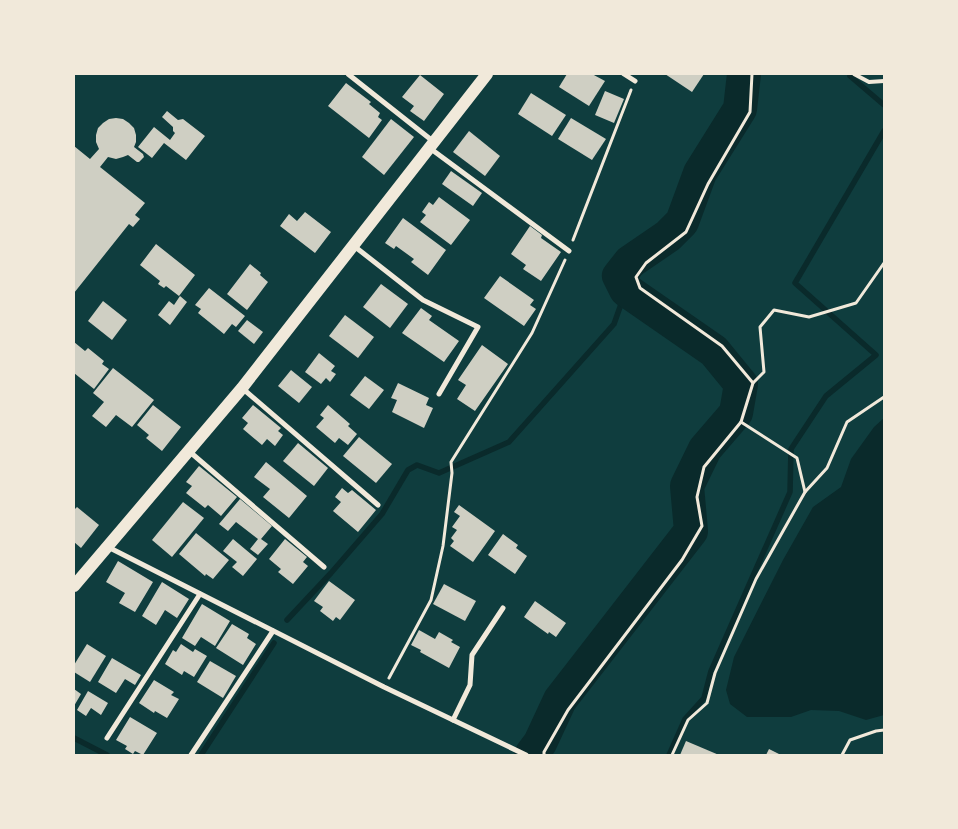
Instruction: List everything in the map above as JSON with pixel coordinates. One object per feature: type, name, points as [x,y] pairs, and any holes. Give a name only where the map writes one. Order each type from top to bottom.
[{"type":"main road","points":[[74,586],[242,388],[487,74]]},
{"type":"street","points":[[348,74],[432,145],[569,251]]},
{"type":"street","points":[[624,74],[635,80]]},
{"type":"street","points":[[352,245],[424,300],[478,327],[439,394]]},
{"type":"street","points":[[242,388],[378,505]]},
{"type":"street","points":[[189,451],[324,567]]},
{"type":"street","points":[[108,547],[384,687],[526,755]]},
{"type":"street","points":[[107,738],[200,594]]},
{"type":"street","points":[[453,720],[470,685],[472,654],[503,608]]},
{"type":"street","points":[[191,755],[273,631]]},
{"type":"lane","points":[[854,74],[869,82],[884,81]]},
{"type":"path","points":[[752,74],[750,112],[708,184],[686,232],[646,264],[636,277],[640,288],[722,346],[754,383]]},
{"type":"path","points":[[384,687],[431,600],[443,546],[452,473],[450,462],[532,333],[569,251],[635,80]]},
{"type":"path","points":[[544,755],[568,710],[682,560],[702,526],[697,497],[704,467],[741,422],[754,383],[764,372],[760,327],[774,310],[808,317],[856,303],[884,264]]},
{"type":"path","points":[[672,755],[688,720],[707,703],[716,673],[756,579],[805,492],[827,468],[847,422],[884,397]]},
{"type":"path","points":[[741,422],[797,458],[805,492]]},
{"type":"path","points":[[842,755],[850,740],[884,730]]},
{"type":"water","points":[[884,418],[884,715],[866,720],[839,711],[811,710],[791,717],[747,717],[730,704],[726,690],[734,657],[783,560],[813,507],[841,487],[851,459],[874,427]]},
{"type":"building","points":[[567,74],[592,74],[605,81],[589,106],[559,87]]},
{"type":"building","points":[[665,74],[704,74],[692,92]]},
{"type":"building","points":[[420,75],[444,94],[424,121],[410,111],[414,106],[402,97]]},
{"type":"building","points":[[346,83],[371,102],[369,104],[380,113],[378,117],[382,120],[369,138],[328,106]]},
{"type":"building","points":[[605,91],[624,99],[614,123],[595,115]]},
{"type":"building","points":[[531,93],[566,115],[552,136],[518,114]]},
{"type":"building","points":[[167,111],[178,120],[183,119],[205,136],[186,160],[164,143],[152,158],[138,147],[154,127],[170,140],[175,133],[173,127],[162,117]]},
{"type":"building","points":[[571,118],[606,139],[592,160],[558,139]]},
{"type":"building","points":[[109,119],[123,119],[134,128],[136,142],[134,147],[144,157],[137,162],[128,155],[116,159],[108,157],[100,167],[145,203],[135,215],[140,219],[133,227],[129,224],[74,293],[74,146],[90,159],[99,149],[96,142],[98,128]]},
{"type":"building","points":[[391,119],[414,137],[384,175],[362,157]]},
{"type":"building","points":[[469,131],[500,156],[485,176],[453,152]]},
{"type":"building","points":[[451,171],[482,193],[473,206],[442,184]]},
{"type":"building","points":[[439,197],[470,220],[451,245],[420,222],[426,215],[422,212],[429,202],[433,205]]},
{"type":"building","points":[[305,212],[331,232],[315,253],[280,226],[289,214],[297,221]]},
{"type":"building","points":[[403,218],[446,250],[428,275],[411,262],[414,259],[396,246],[394,249],[385,243]]},
{"type":"building","points":[[530,226],[542,235],[541,238],[561,252],[541,281],[523,269],[526,265],[511,254]]},
{"type":"building","points":[[156,244],[195,275],[179,296],[166,286],[164,288],[158,284],[160,281],[140,265]]},
{"type":"building","points":[[250,264],[268,282],[247,310],[227,294]]},
{"type":"building","points":[[500,276],[534,300],[530,305],[536,309],[524,326],[484,298]]},
{"type":"building","points":[[381,284],[408,304],[390,328],[363,307]]},
{"type":"building","points":[[209,288],[245,316],[236,327],[232,324],[224,334],[198,313],[201,309],[195,305]]},
{"type":"building","points":[[180,296],[187,302],[170,325],[158,315],[169,301],[174,305]]},
{"type":"building","points":[[103,301],[127,320],[112,340],[88,321]]},
{"type":"building","points":[[421,308],[432,316],[429,320],[459,341],[444,362],[402,333]]},
{"type":"building","points":[[345,315],[374,337],[358,358],[329,336]]},
{"type":"building","points":[[247,320],[263,332],[254,344],[238,331]]},
{"type":"building","points":[[74,342],[85,351],[88,348],[104,361],[102,364],[109,369],[94,389],[74,373]]},
{"type":"building","points":[[482,345],[508,364],[475,411],[457,399],[466,385],[458,380]]},
{"type":"building","points":[[319,353],[335,366],[331,371],[336,374],[330,382],[326,378],[321,384],[305,372]]},
{"type":"building","points":[[113,368],[154,400],[132,427],[116,415],[106,427],[92,416],[104,402],[93,393]]},
{"type":"building","points":[[291,370],[312,387],[299,403],[278,386]]},
{"type":"building","points":[[365,376],[384,390],[369,409],[350,395]]},
{"type":"building","points":[[398,383],[429,398],[426,405],[433,408],[424,428],[392,412],[397,400],[391,398]]},
{"type":"building","points":[[153,405],[181,427],[162,451],[146,438],[149,435],[137,425]]},
{"type":"building","points":[[253,405],[281,428],[278,431],[283,435],[275,446],[267,439],[262,445],[243,429],[248,423],[242,418]]},
{"type":"building","points":[[328,405],[350,424],[348,426],[357,434],[348,445],[339,438],[335,443],[316,427],[324,418],[320,415]]},
{"type":"building","points":[[359,437],[392,464],[376,483],[343,456]]},
{"type":"building","points":[[298,443],[328,468],[314,486],[283,461]]},
{"type":"building","points":[[266,462],[307,496],[289,518],[263,497],[270,489],[254,477]]},
{"type":"building","points":[[199,466],[237,497],[221,516],[208,505],[205,508],[186,493],[192,486],[186,482]]},
{"type":"building","points":[[342,488],[348,493],[352,490],[376,510],[358,532],[333,511],[341,502],[335,497]]},
{"type":"building","points":[[240,499],[272,526],[261,539],[268,544],[258,555],[250,549],[258,539],[236,522],[228,531],[219,524]]},
{"type":"building","points":[[183,502],[204,518],[172,557],[152,540]]},
{"type":"building","points":[[459,505],[495,531],[473,562],[450,546],[454,541],[451,538],[457,530],[452,527],[460,516],[454,512]]},
{"type":"building","points":[[77,507],[99,525],[81,548],[74,542],[74,510]]},
{"type":"building","points":[[196,533],[229,560],[213,579],[206,574],[205,576],[179,554]]},
{"type":"building","points":[[503,534],[518,545],[516,548],[527,556],[515,574],[488,555]]},
{"type":"building","points":[[233,539],[257,559],[243,576],[232,567],[237,562],[223,551]]},
{"type":"building","points":[[285,539],[307,557],[303,562],[308,566],[293,584],[278,572],[281,569],[269,559]]},
{"type":"building","points":[[118,561],[153,582],[135,612],[119,603],[125,593],[106,582]]},
{"type":"building","points":[[329,581],[355,600],[340,620],[336,617],[333,621],[320,611],[323,607],[314,601]]},
{"type":"building","points":[[162,582],[189,599],[177,618],[165,610],[156,625],[142,616]]},
{"type":"building","points":[[444,584],[476,601],[465,621],[433,604]]},
{"type":"building","points":[[535,601],[566,623],[556,637],[549,632],[548,634],[524,617]]},
{"type":"building","points":[[202,604],[230,621],[215,646],[201,637],[195,646],[182,638]]},
{"type":"building","points":[[232,624],[249,634],[247,638],[256,644],[243,665],[216,648]]},
{"type":"building","points":[[419,630],[435,639],[439,632],[453,640],[451,642],[460,647],[449,668],[411,645]]},
{"type":"building","points":[[87,644],[106,656],[90,682],[74,672],[74,665]]},
{"type":"building","points":[[181,644],[193,652],[195,649],[207,656],[194,677],[184,671],[182,675],[165,664],[173,650],[176,652]]},
{"type":"building","points":[[112,658],[141,675],[135,685],[125,679],[116,693],[98,682]]},
{"type":"building","points":[[210,661],[236,676],[223,698],[197,682]]},
{"type":"building","points":[[154,680],[174,692],[171,695],[179,699],[167,718],[155,711],[154,713],[139,703]]},
{"type":"building","points":[[74,689],[81,694],[74,706]]},
{"type":"building","points":[[88,691],[108,703],[101,715],[91,708],[86,716],[77,710]]},
{"type":"building","points":[[130,717],[157,733],[143,755],[135,751],[133,754],[125,749],[127,746],[116,740]]},
{"type":"building","points":[[686,741],[719,755],[680,755]]},
{"type":"building","points":[[769,749],[781,755],[766,755]]},
{"type":"waterway","points":[[531,755],[540,743],[560,700],[691,531],[687,486],[705,449],[736,413],[741,384],[714,351],[626,290],[619,276],[630,262],[668,236],[682,222],[700,173],[740,109],[744,74]]},
{"type":"waterway","points":[[850,76],[884,105]]},
{"type":"waterway","points":[[669,755],[685,719],[704,698],[711,671],[790,492],[791,449],[826,396],[876,355],[795,283],[884,131]]},
{"type":"waterway","points":[[287,620],[382,514],[408,470],[417,465],[439,473],[509,442],[614,324],[626,290]]},
{"type":"waterway","points":[[201,755],[274,643]]},
{"type":"waterway","points":[[74,738],[107,755]]}]
